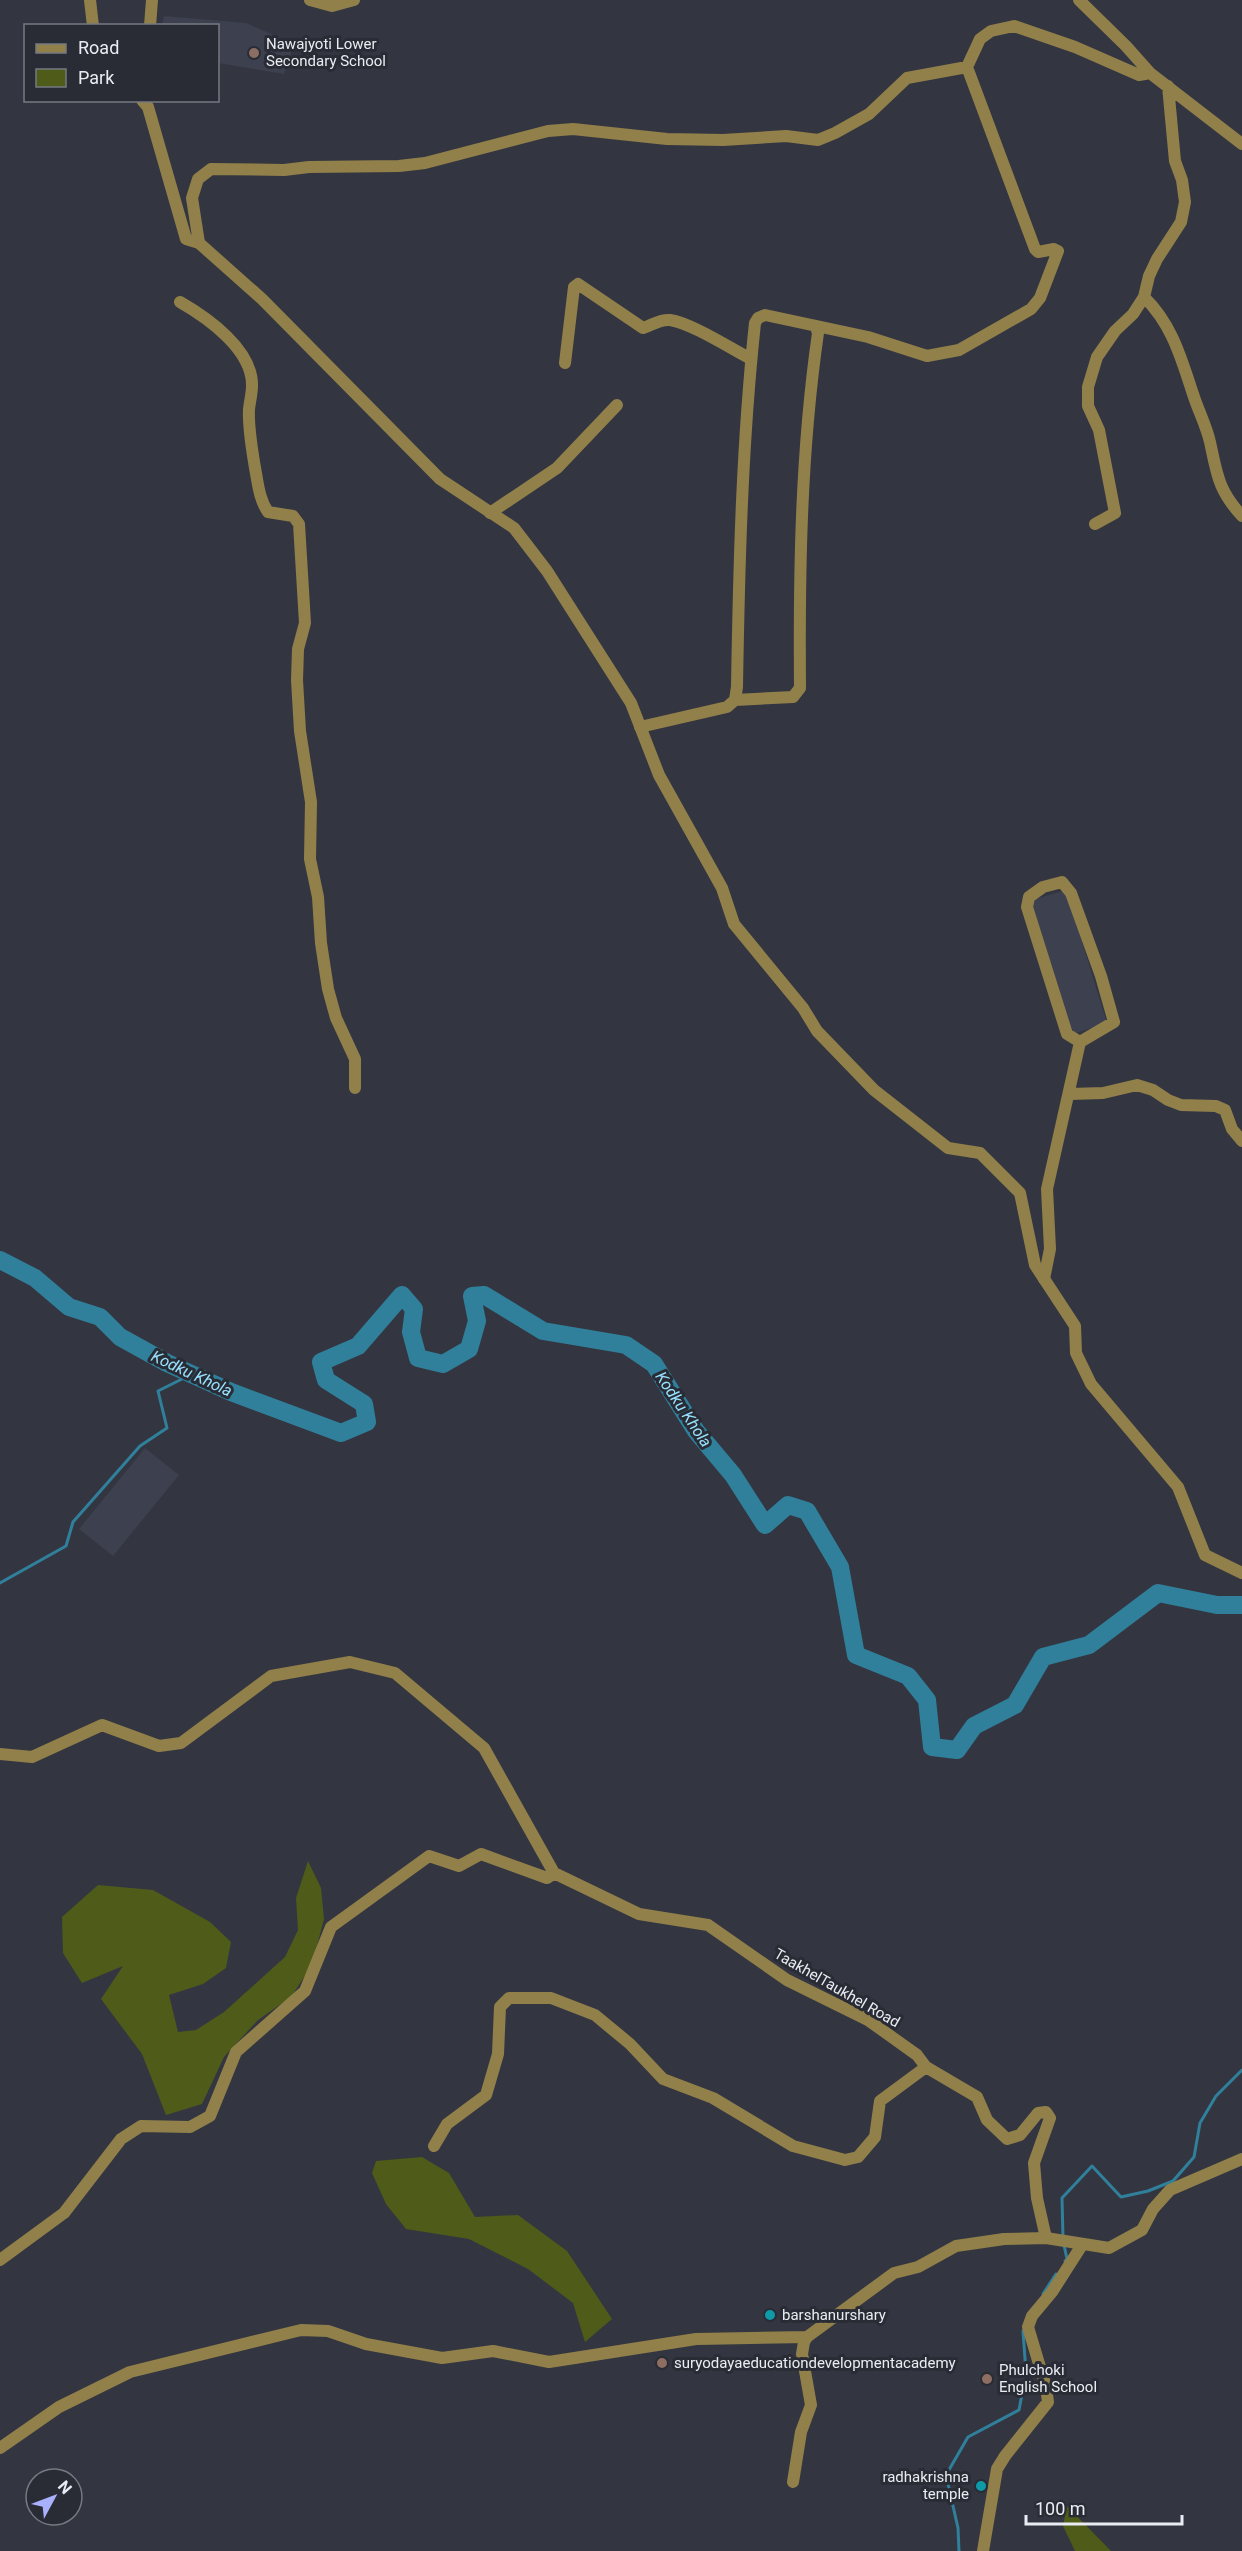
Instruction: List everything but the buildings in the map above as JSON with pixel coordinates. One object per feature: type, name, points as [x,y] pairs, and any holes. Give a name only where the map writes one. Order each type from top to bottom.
[{"type":"street","points":[[90,0],[93,24]]},
{"type":"street","points":[[150,24],[152,0]]},
{"type":"street","points":[[310,0],[332,6],[354,0]]},
{"type":"street","points":[[1079,0],[1150,73],[1242,144]]},
{"type":"street","points":[[735,700],[740,540],[751,359],[755,323],[758,318],[765,315],[868,337],[927,356],[959,350],[1030,309],[1040,298],[1058,251],[1054,249],[1038,252],[1035,249],[967,67],[980,39],[991,31],[1014,26],[1075,47],[1139,75],[1150,73]]},
{"type":"street","points":[[199,243],[192,198],[198,179],[211,169],[284,170],[309,167],[416,164],[484,149],[548,131],[573,129],[667,139],[723,140],[786,136],[818,140],[835,134],[869,114],[907,78],[967,67]]},
{"type":"street","points":[[1095,524],[1115,513],[1099,430],[1088,406],[1088,387],[1097,357],[1115,331],[1133,314],[1144,297],[1149,276],[1157,259],[1181,222],[1185,202],[1182,180],[1175,161],[1168,86]]},
{"type":"street","points":[[144,102],[148,107],[186,240],[199,243],[262,299],[440,479],[514,528],[547,571],[631,703],[659,775],[722,888],[734,924],[803,1008],[817,1031],[874,1090],[948,1148],[980,1153],[1020,1193],[1035,1265],[1075,1326],[1076,1353],[1091,1384],[1178,1487],[1205,1555],[1242,1573]]},
{"type":"street","points":[[565,363],[574,287],[578,284],[643,328],[668,320],[682,323],[751,359]]},
{"type":"street","points":[[1144,297],[1166,322],[1175,340],[1210,441],[1219,484],[1228,501],[1242,516]]},
{"type":"street","points":[[180,302],[212,322],[231,341],[249,365],[253,385],[249,409],[251,443],[262,502],[268,512],[293,516],[299,524],[305,623],[298,649],[297,680],[300,731],[311,802],[310,859],[318,897],[321,943],[328,989],[336,1018],[355,1059],[355,1088]]},
{"type":"street","points":[[640,727],[727,707],[735,700],[792,697],[800,688],[800,535],[811,384],[818,333],[816,327]]},
{"type":"street","points":[[490,513],[557,468],[617,405]]},
{"type":"street","points":[[1044,1279],[1050,1249],[1047,1189],[1080,1042],[1114,1022],[1101,976],[1071,892],[1062,882],[1043,887],[1029,897],[1027,907],[1066,1034],[1080,1042]]},
{"type":"street","points":[[1070,1094],[1103,1093],[1137,1085],[1153,1090],[1181,1105],[1216,1106],[1225,1110],[1232,1129],[1242,1141]]},
{"type":"street","points":[[0,1754],[32,1757],[102,1725],[159,1746],[181,1743],[271,1676],[350,1662],[395,1673],[484,1748],[554,1873],[547,1878],[481,1854],[459,1866],[429,1856],[331,1927],[305,1991],[236,2052],[210,2116],[190,2127],[141,2126],[121,2139],[64,2213],[0,2260]]},
{"type":"street","name":"TaakhelTaukhel Road","points":[[554,1873],[639,1914],[708,1924],[787,1980],[868,2020],[917,2055],[926,2067],[977,2097],[987,2120],[1007,2139],[1020,2135],[1038,2113],[1046,2112],[1050,2118],[1034,2163],[1037,2199],[1046,2238]]},
{"type":"street","points":[[434,2146],[447,2124],[486,2095],[498,2054],[500,2007],[509,1998],[551,1998],[595,2015],[630,2044],[663,2079],[713,2098],[794,2146],[845,2160],[858,2157],[875,2137],[880,2101],[926,2067]]},
{"type":"street","points":[[793,2482],[801,2432],[811,2405],[802,2354],[804,2342],[807,2337],[894,2273],[918,2267],[956,2246],[1004,2239],[1046,2238],[1072,2244],[1109,2248],[1142,2230],[1153,2209],[1170,2190],[1242,2159]]},
{"type":"street","points":[[983,2551],[997,2469],[1048,2402],[1046,2387],[1028,2327],[1032,2316],[1052,2292],[1072,2244]]},
{"type":"street","points":[[0,2448],[59,2407],[130,2372],[301,2330],[328,2331],[366,2344],[442,2358],[493,2350],[549,2362],[696,2338],[807,2337]]},
{"type":"shaded area","name":"Nawajyoti Lower Secondary School","points":[[164,16],[246,23],[294,44],[284,74],[219,63],[219,24],[162,24]]},
{"type":"shaded area","points":[[1066,890],[1107,1023],[1070,1035],[1029,901]]},
{"type":"shaded area","points":[[145,1448],[179,1475],[113,1556],[79,1529]]},
{"type":"green space","points":[[308,1861],[321,1888],[324,1919],[312,1965],[291,1997],[258,2020],[224,2057],[202,2104],[166,2115],[142,2054],[101,1999],[123,1966],[82,1983],[63,1953],[62,1917],[98,1885],[153,1890],[210,1922],[231,1942],[226,1968],[203,1984],[169,1995],[178,2032],[196,2030],[224,2012],[285,1957],[298,1930],[296,1898]]},
{"type":"green space","points":[[422,2157],[449,2173],[475,2217],[518,2215],[567,2251],[612,2319],[585,2342],[573,2303],[528,2269],[469,2239],[406,2229],[386,2204],[372,2173],[376,2161]]},
{"type":"green space","points":[[1067,2506],[1111,2551],[1075,2551],[1063,2526]]},
{"type":"waterway","name":"Kodku Khola","points":[[0,1260],[35,1278],[69,1307],[100,1317],[120,1337],[167,1363],[231,1392],[341,1433],[367,1422],[364,1404],[326,1380],[321,1362],[358,1346],[402,1295],[414,1309],[411,1332],[418,1358],[443,1364],[469,1349],[477,1321],[472,1296],[484,1295],[543,1331],[626,1345],[654,1364],[696,1431],[733,1475],[765,1525],[788,1505],[807,1511],[840,1567],[856,1655],[908,1676],[927,1700],[932,1747],[957,1750],[974,1726],[1015,1705],[1043,1657],[1089,1645],[1158,1593],[1217,1605],[1242,1605]]},
{"type":"waterway","points":[[0,1583],[66,1546],[73,1522],[140,1446],[167,1428],[158,1391],[192,1374]]},
{"type":"waterway","points":[[1063,2238],[1062,2198],[1092,2166],[1121,2197],[1148,2191],[1173,2181],[1194,2157],[1200,2123],[1216,2096],[1242,2070]]},
{"type":"waterway","points":[[1064,2245],[1067,2259],[1065,2261]]},
{"type":"waterway","points":[[1043,2294],[1056,2274]]},
{"type":"waterway","points":[[959,2551],[958,2528],[946,2475],[968,2437],[1019,2410],[1026,2373],[1023,2331]]},
{"type":"place","name":"Nawajyoti Lower Secondary School","points":[[254,53]]},
{"type":"place","name":"barshanurshary","points":[[770,2315]]},
{"type":"place","name":"suryodayaeducationdevelopmentacademy","points":[[662,2363]]},
{"type":"place","name":"Phulchoki English School","points":[[987,2379]]},
{"type":"place","name":"radhakrishna temple","points":[[981,2486]]}]
